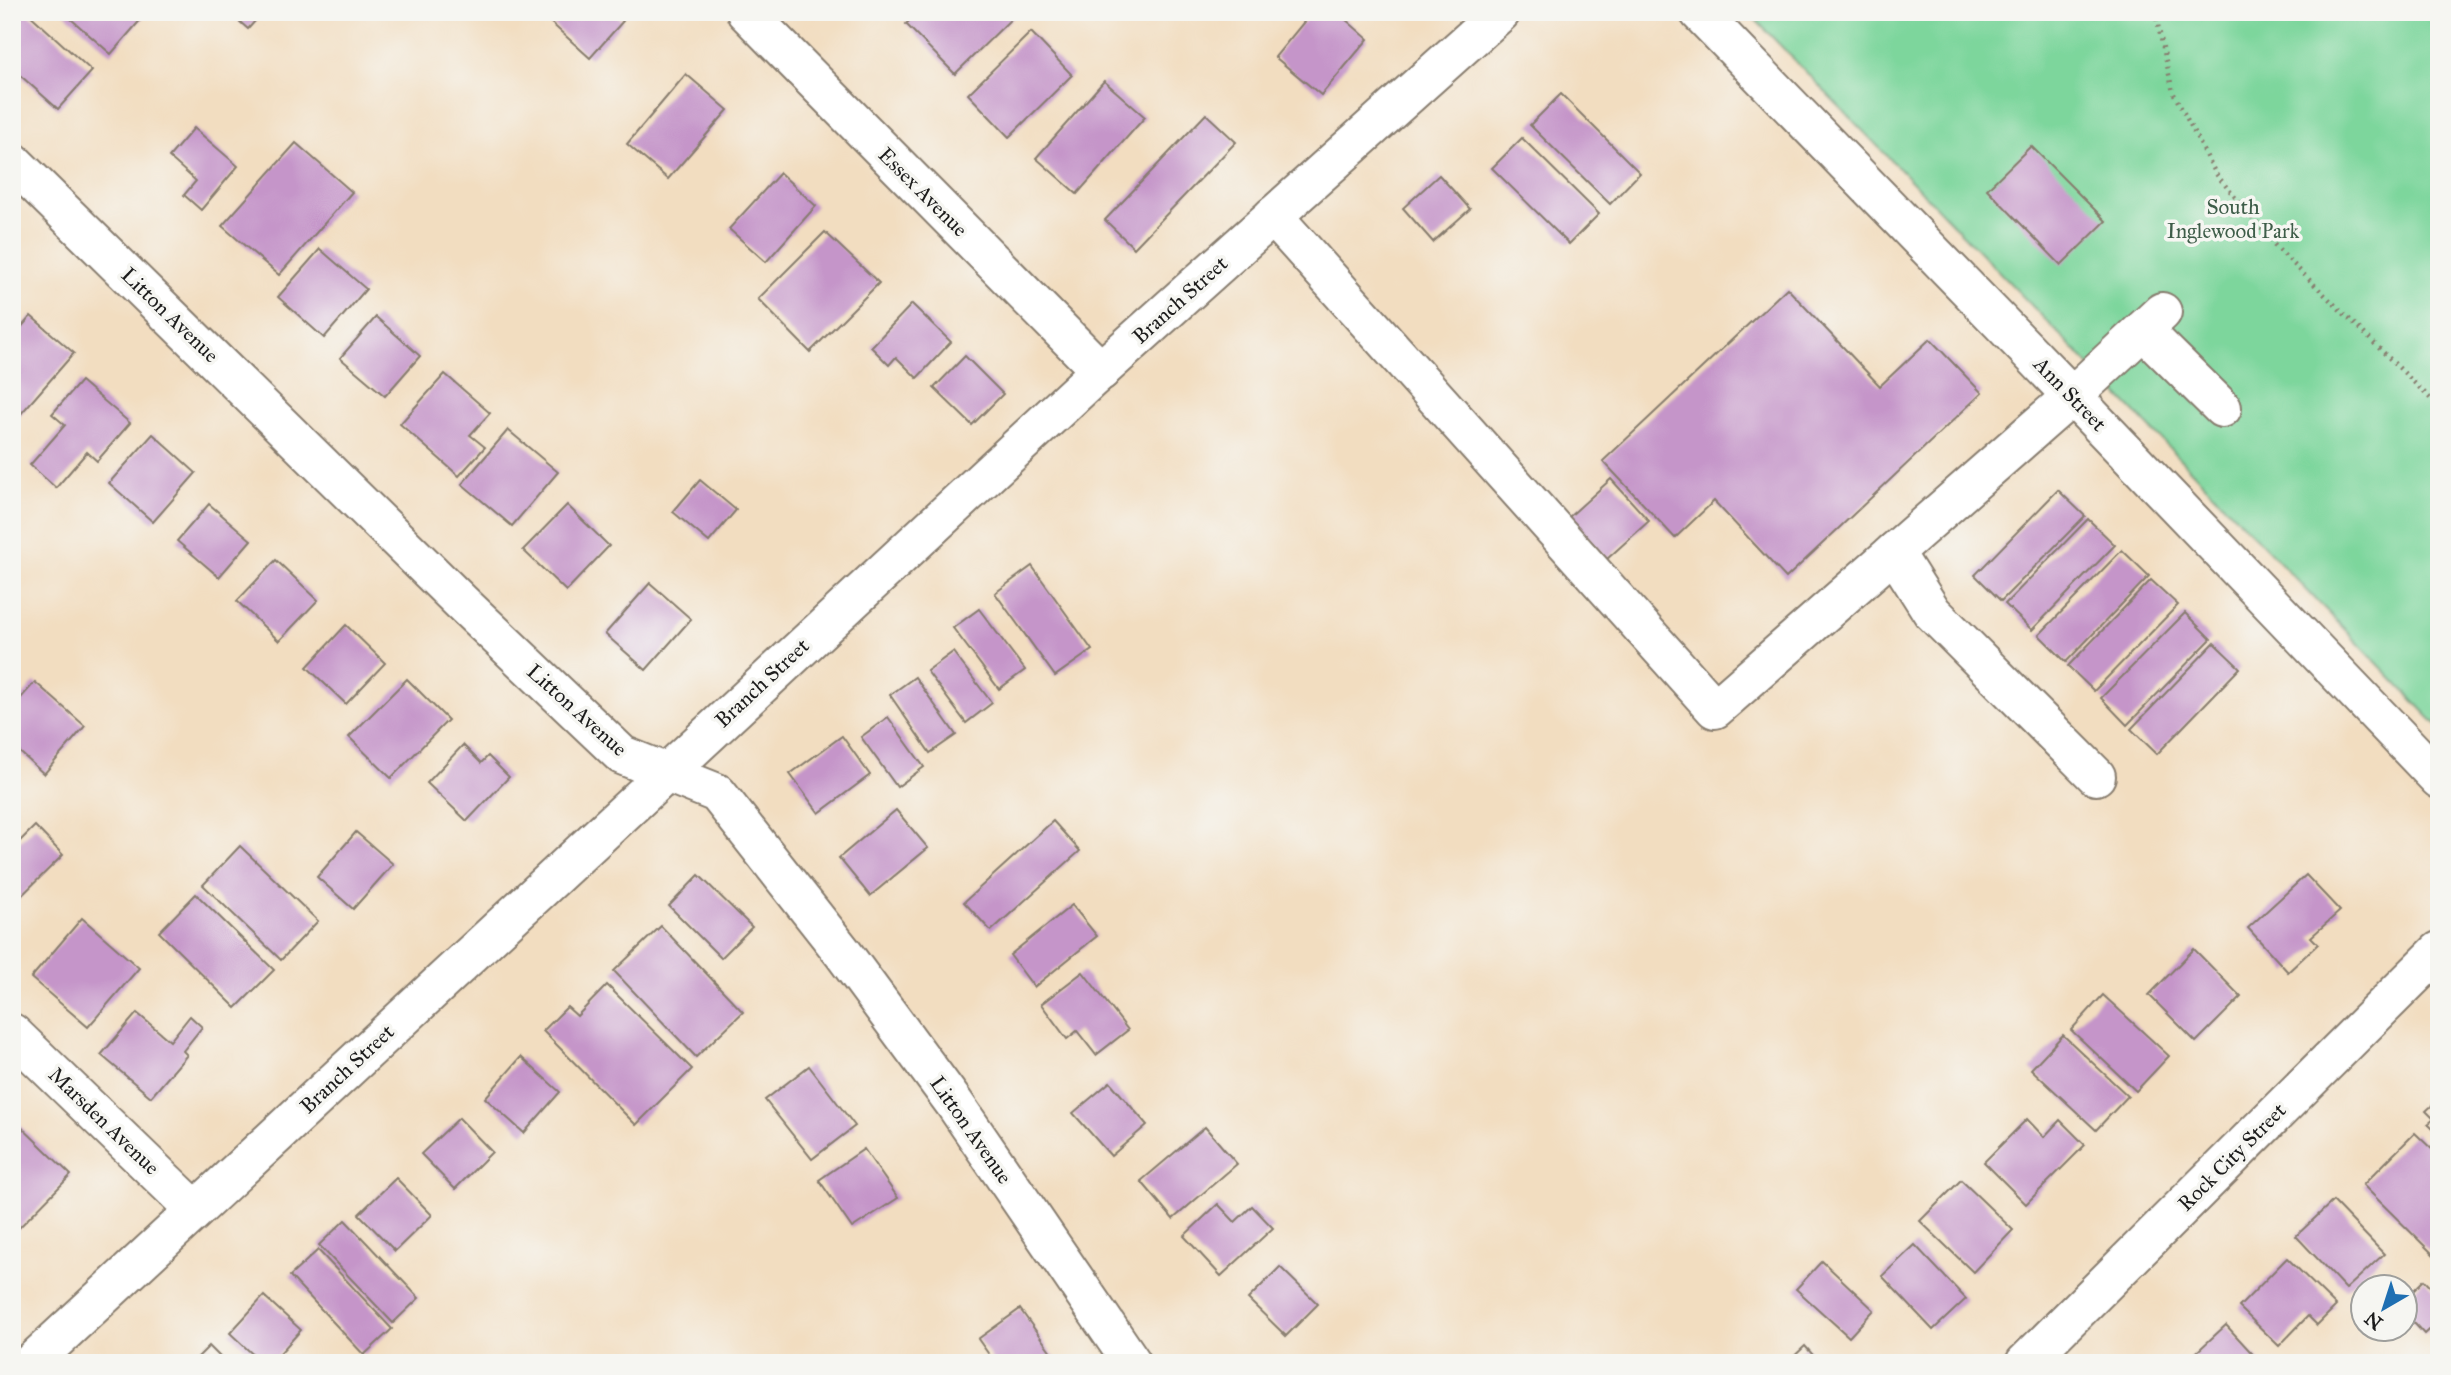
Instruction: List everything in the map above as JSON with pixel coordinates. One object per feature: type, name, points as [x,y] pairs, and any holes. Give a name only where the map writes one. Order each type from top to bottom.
[{"type":"street","name":"Essex Avenue","points":[[746,12],[1101,371]]},
{"type":"street","name":"Branch Street","points":[[31,1363],[1101,371],[1501,12]]},
{"type":"street","name":"Ann Street","points":[[1699,12],[2439,779]]},
{"type":"street","name":"Litton Avenue","points":[[12,161],[461,603],[622,755],[717,793],[843,953],[954,1103],[1132,1363]]},
{"type":"street","points":[[1273,216],[1715,709],[2072,396],[2152,321],[2222,408]]},
{"type":"street","points":[[1894,552],[1931,611],[2096,776]]},
{"type":"street","name":"Rock City Street","points":[[2025,1363],[2439,951]]},
{"type":"street","name":"Marsden Avenue","points":[[12,1033],[195,1210]]},
{"type":"path","points":[[2155,12],[2173,92],[2216,174],[2277,248],[2439,407]]},
{"type":"green space","name":"South Inglewood Park","points":[[1748,12],[2439,12],[2439,727]]},
{"type":"building","points":[[12,12],[27,12],[92,71],[58,109],[12,68]]},
{"type":"building","points":[[63,12],[138,12],[143,17],[111,54]]},
{"type":"building","points":[[229,12],[263,12],[248,29]]},
{"type":"building","points":[[557,12],[613,12],[623,21],[590,58],[549,21]]},
{"type":"building","points":[[918,12],[1018,12],[955,74],[906,24]]},
{"type":"building","points":[[1312,12],[1337,12],[1368,39],[1321,95],[1275,57]]},
{"type":"building","points":[[1031,32],[1072,75],[1009,137],[968,94]]},
{"type":"building","points":[[686,74],[728,110],[668,179],[627,144]]},
{"type":"building","points":[[1104,81],[1145,117],[1077,194],[1036,158]]},
{"type":"building","points":[[1561,94],[1640,173],[1610,204],[1530,125]]},
{"type":"building","points":[[1206,114],[1236,142],[1134,248],[1105,220]]},
{"type":"building","points":[[194,128],[238,166],[201,210],[184,195],[196,181],[169,157]]},
{"type":"building","points":[[1522,138],[1599,214],[1569,244],[1492,168]]},
{"type":"building","points":[[296,143],[352,192],[279,275],[222,226]]},
{"type":"building","points":[[2031,146],[2106,221],[2061,265],[1987,189]]},
{"type":"building","points":[[780,173],[816,206],[766,262],[729,229]]},
{"type":"building","points":[[1439,175],[1470,209],[1433,242],[1403,208]]},
{"type":"building","points":[[825,232],[879,283],[810,352],[758,299]]},
{"type":"building","points":[[320,249],[366,289],[324,338],[278,297]]},
{"type":"building","points":[[1787,288],[1880,386],[1930,339],[1982,393],[1786,578],[1714,501],[1675,538],[1603,461]]},
{"type":"building","points":[[912,304],[951,342],[917,378],[896,357],[889,365],[871,347]]},
{"type":"building","points":[[31,316],[74,353],[12,424],[12,338]]},
{"type":"building","points":[[376,317],[420,356],[385,396],[340,358]]},
{"type":"building","points":[[965,356],[1003,394],[972,425],[934,388]]},
{"type":"building","points":[[445,374],[490,413],[470,435],[485,447],[459,476],[400,424]]},
{"type":"building","points":[[81,381],[130,423],[97,461],[87,452],[56,488],[30,465],[65,425],[52,414]]},
{"type":"building","points":[[508,430],[558,472],[512,526],[462,484]]},
{"type":"building","points":[[153,434],[196,473],[153,522],[109,483]]},
{"type":"building","points":[[1611,479],[1649,521],[1607,559],[1569,517]]},
{"type":"building","points":[[700,480],[736,510],[709,542],[673,512]]},
{"type":"building","points":[[2058,490],[2085,516],[2001,601],[1975,575]]},
{"type":"building","points":[[209,504],[251,540],[219,577],[177,541]]},
{"type":"building","points":[[567,505],[609,546],[566,591],[523,550]]},
{"type":"building","points":[[2088,519],[2115,545],[2032,630],[2005,604]]},
{"type":"building","points":[[2122,550],[2149,576],[2066,662],[2039,635]]},
{"type":"building","points":[[276,560],[318,600],[279,641],[237,601]]},
{"type":"building","points":[[1032,566],[1092,650],[1055,676],[995,593]]},
{"type":"building","points":[[2151,580],[2178,605],[2094,691],[2068,666]]},
{"type":"building","points":[[650,583],[691,619],[646,670],[605,634]]},
{"type":"building","points":[[979,609],[1025,670],[999,689],[953,628]]},
{"type":"building","points":[[2185,613],[2211,639],[2127,725],[2101,698]]},
{"type":"building","points":[[346,625],[385,663],[346,704],[307,667]]},
{"type":"building","points":[[2214,643],[2240,668],[2157,754],[2131,729]]},
{"type":"building","points":[[953,652],[992,703],[966,723],[927,671]]},
{"type":"building","points":[[915,677],[956,735],[930,753],[890,695]]},
{"type":"building","points":[[407,679],[448,720],[391,778],[349,737]]},
{"type":"building","points":[[35,682],[85,726],[44,774],[12,745],[12,708]]},
{"type":"building","points":[[888,717],[924,767],[897,787],[861,737]]},
{"type":"building","points":[[842,736],[870,775],[819,813],[790,774]]},
{"type":"building","points":[[463,745],[481,763],[488,756],[509,777],[467,821],[427,783]]},
{"type":"building","points":[[896,810],[928,848],[870,896],[839,858]]},
{"type":"building","points":[[1053,821],[1080,851],[991,931],[964,902]]},
{"type":"building","points":[[35,826],[63,855],[12,905],[12,849]]},
{"type":"building","points":[[356,832],[393,864],[353,909],[317,877]]},
{"type":"building","points":[[240,846],[318,921],[281,960],[203,885]]},
{"type":"building","points":[[699,875],[752,927],[721,958],[669,906]]},
{"type":"building","points":[[2306,875],[2340,911],[2311,937],[2318,944],[2288,972],[2248,928]]},
{"type":"building","points":[[196,894],[274,970],[236,1008],[159,932]]},
{"type":"building","points":[[1072,905],[1097,936],[1034,987],[1010,955]]},
{"type":"building","points":[[82,918],[139,968],[88,1027],[31,978]]},
{"type":"building","points":[[661,926],[743,1012],[696,1057],[614,971]]},
{"type":"building","points":[[2194,949],[2241,997],[2196,1042],[2149,995]]},
{"type":"building","points":[[1083,972],[1128,1030],[1096,1055],[1077,1031],[1067,1039],[1041,1004]]},
{"type":"building","points":[[607,985],[692,1069],[636,1125],[543,1031],[567,1007],[577,1016]]},
{"type":"building","points":[[2103,995],[2169,1056],[2136,1091],[2071,1030]]},
{"type":"building","points":[[137,1013],[170,1041],[190,1016],[202,1027],[183,1051],[187,1055],[151,1097],[101,1055]]},
{"type":"building","points":[[2063,1035],[2128,1096],[2096,1130],[2031,1069]]},
{"type":"building","points":[[521,1057],[560,1092],[524,1133],[485,1098]]},
{"type":"building","points":[[809,1066],[855,1126],[812,1159],[765,1100]]},
{"type":"building","points":[[1110,1082],[1147,1125],[1111,1156],[1073,1113]]},
{"type":"building","points":[[2439,1099],[2439,1135],[2428,1124],[2434,1119],[2426,1111]]},
{"type":"building","points":[[12,1118],[71,1175],[12,1235],[14,1167]]},
{"type":"building","points":[[459,1118],[492,1152],[455,1189],[421,1154]]},
{"type":"building","points":[[2027,1119],[2044,1137],[2060,1120],[2085,1145],[2026,1204],[1984,1162]]},
{"type":"building","points":[[1205,1127],[1237,1164],[1173,1219],[1141,1181]]},
{"type":"building","points":[[2415,1133],[2439,1156],[2439,1260],[2363,1185]]},
{"type":"building","points":[[864,1149],[898,1198],[852,1228],[819,1180]]},
{"type":"building","points":[[396,1178],[432,1215],[395,1251],[359,1214]]},
{"type":"building","points":[[1961,1180],[2013,1230],[1973,1272],[1920,1221]]},
{"type":"building","points":[[2333,1201],[2384,1254],[2362,1274],[2350,1274],[2350,1285],[2346,1289],[2296,1236]]},
{"type":"building","points":[[1218,1204],[1235,1222],[1252,1206],[1273,1228],[1221,1276],[1184,1236]]},
{"type":"building","points":[[345,1220],[419,1298],[393,1323],[319,1245]]},
{"type":"building","points":[[1915,1245],[1966,1299],[1933,1330],[1882,1276]]},
{"type":"building","points":[[318,1250],[392,1329],[364,1355],[290,1276]]},
{"type":"building","points":[[2287,1258],[2336,1306],[2317,1325],[2308,1316],[2279,1346],[2239,1307]]},
{"type":"building","points":[[1822,1261],[1874,1310],[1849,1337],[1796,1289]]},
{"type":"building","points":[[1280,1267],[1318,1304],[1286,1336],[1248,1299]]},
{"type":"building","points":[[2424,1280],[2439,1296],[2439,1320],[2424,1334],[2420,1330],[2420,1284]]},
{"type":"building","points":[[264,1296],[301,1330],[271,1363],[262,1363],[230,1333]]},
{"type":"building","points":[[1020,1309],[1059,1363],[995,1363],[978,1339]]},
{"type":"building","points":[[2226,1325],[2261,1363],[2187,1361]]},
{"type":"building","points":[[209,1346],[226,1363],[192,1363]]},
{"type":"building","points":[[1805,1346],[1820,1363],[1787,1363]]}]
